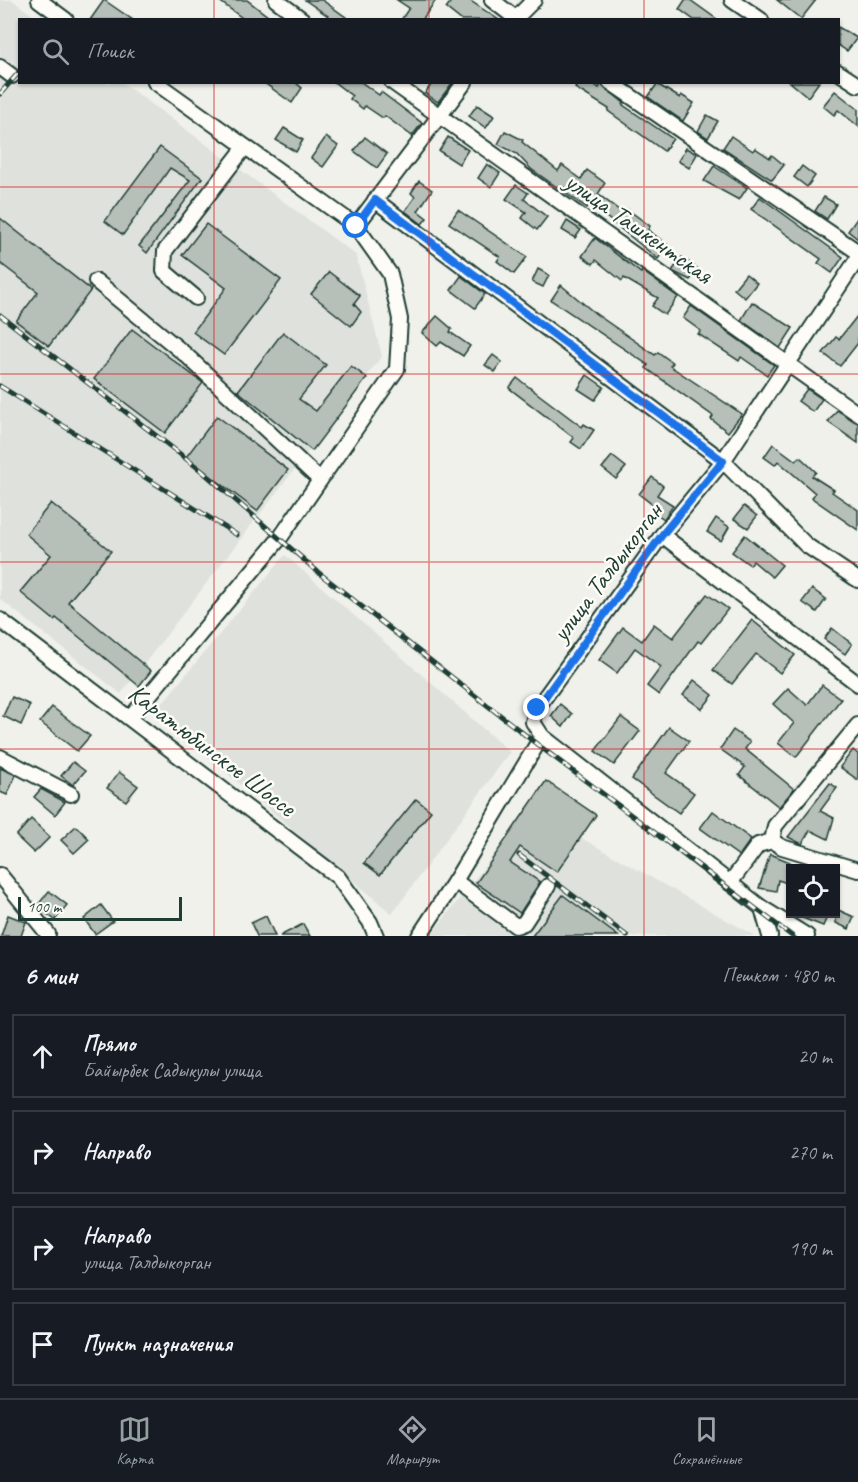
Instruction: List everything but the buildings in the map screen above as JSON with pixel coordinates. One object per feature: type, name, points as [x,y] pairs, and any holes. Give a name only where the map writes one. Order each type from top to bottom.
[{"type":"street","points":[[39,0],[63,18]]},
{"type":"street","points":[[276,0],[300,18]]},
{"type":"street","points":[[492,0],[515,18]]},
{"type":"street","points":[[517,18],[534,0]]},
{"type":"street","points":[[732,0],[758,18]]},
{"type":"street","points":[[0,67],[12,76]]},
{"type":"street","points":[[840,73],[858,85]]},
{"type":"street","points":[[131,717],[280,538],[397,369],[400,319],[390,274],[356,226],[158,84]]},
{"type":"street","name":"улица Ташкентская","points":[[395,84],[858,414]]},
{"type":"street","points":[[356,226],[463,84]]},
{"type":"street","points":[[613,84],[858,252]]},
{"type":"street","points":[[196,298],[164,271],[165,251],[245,147]]},
{"type":"street","points":[[375,200],[723,461],[806,545],[858,580]]},
{"type":"street","name":"улица Талдыкорган","points":[[542,736],[533,722],[537,708],[662,535],[723,461],[858,258]]},
{"type":"street","points":[[96,281],[186,356],[320,480]]},
{"type":"street","points":[[662,535],[858,684]]},
{"type":"street","name":"Каратюбинское Шоссе","points":[[0,621],[131,717],[338,877],[370,922],[376,936]]},
{"type":"street","points":[[772,841],[775,826],[858,725]]},
{"type":"street","points":[[419,936],[455,881],[542,736],[762,908],[807,936]]},
{"type":"street","points":[[0,757],[71,794]]},
{"type":"street","points":[[730,883],[758,845],[772,841],[782,847],[858,870]]},
{"type":"street","points":[[0,875],[48,934]]},
{"type":"street","points":[[455,881],[521,931],[548,886]]},
{"type":"street","points":[[762,908],[770,936]]},
{"type":"shaded area","points":[[0,0],[12,0],[37,18],[18,18],[18,84],[124,84],[356,255],[382,356],[121,694],[0,599]]},
{"type":"shaded area","points":[[285,555],[510,752],[392,914],[155,712]]},
{"type":"shaded area","points":[[530,809],[755,936],[430,936]]},
{"type":"railway","points":[[0,94],[18,73]]},
{"type":"railway","points":[[0,315],[202,471],[319,573],[538,745],[792,936]]},
{"type":"railway","points":[[0,386],[237,535]]},
{"type":"railway","points":[[519,855],[627,936]]},
{"type":"route","points":[[356,226],[375,200],[723,461],[662,535],[537,708]]}]
